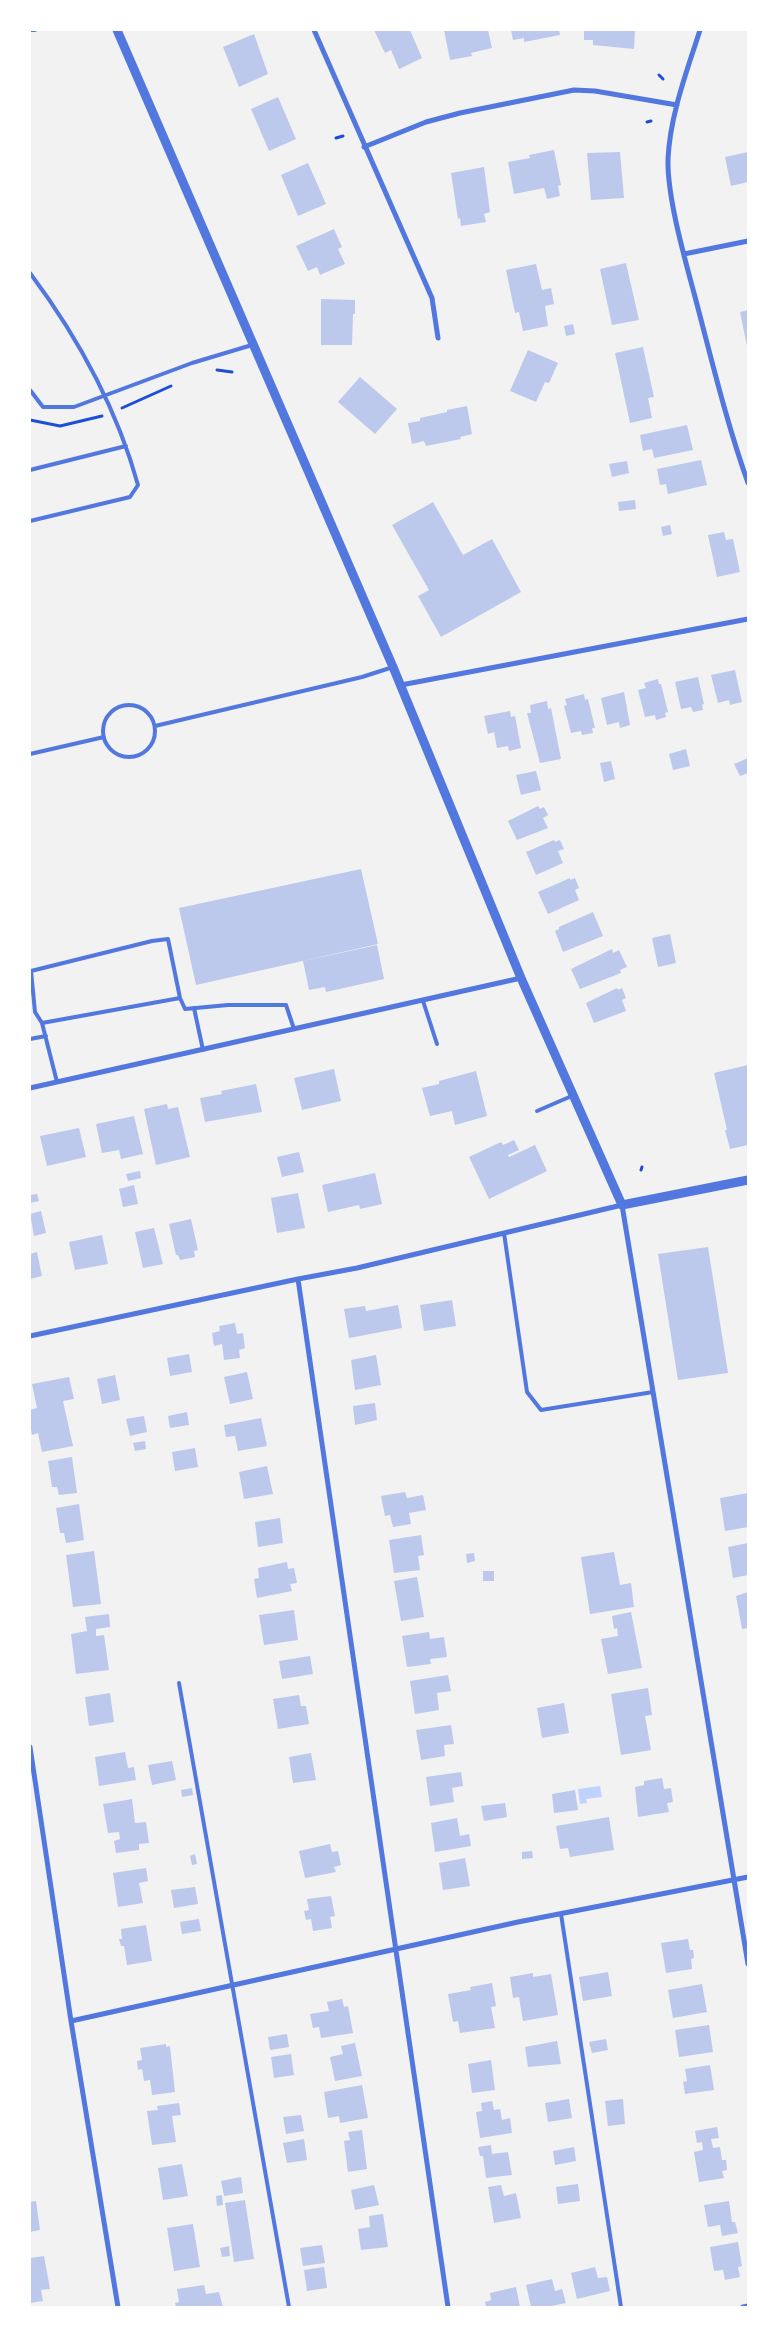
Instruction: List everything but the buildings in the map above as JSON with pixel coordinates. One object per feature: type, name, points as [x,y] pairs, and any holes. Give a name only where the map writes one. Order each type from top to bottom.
[{"type":"street","points":[[117,30],[401,685],[522,978],[622,1205],[700,1685],[748,1964]]},
{"type":"street","points":[[314,30],[432,298],[438,338]]},
{"type":"street","points":[[700,30],[677,105],[668,159],[671,188],[684,254],[731,433],[748,483]]},
{"type":"street","points":[[364,147],[426,122],[451,115],[574,90],[595,91],[677,105]]},
{"type":"street","points":[[684,254],[748,240]]},
{"type":"street","points":[[401,685],[748,619]]},
{"type":"street","points":[[30,1088],[522,978]]},
{"type":"street","points":[[30,1336],[298,1278],[357,1268],[622,1205],[748,1180]]},
{"type":"street","points":[[298,1278],[336,1557],[397,1949],[448,2307]]},
{"type":"street","points":[[30,1747],[71,2021],[118,2307]]},
{"type":"street","points":[[71,2021],[561,1914],[748,1877]]},
{"type":"street","points":[[743,2307],[748,2306]]},
{"type":"lane","points":[[30,30],[35,30]]},
{"type":"lane","points":[[30,273],[62,316],[104,396],[126,446],[138,485],[130,497],[30,521]]},
{"type":"lane","points":[[30,390],[43,406],[74,407],[192,363],[253,345]]},
{"type":"lane","points":[[30,470],[126,446]]},
{"type":"lane","points":[[155,726],[362,677],[393,667]]},
{"type":"lane","points":[[121,706],[139,706],[146,711],[155,726],[153,742],[148,750],[132,757],[116,754],[109,748],[104,737],[104,724],[108,716],[121,706]]},
{"type":"lane","points":[[30,754],[104,737]]},
{"type":"lane","points":[[57,1082],[42,1023],[35,1012],[31,971],[168,939],[180,998],[185,1009],[228,1005],[286,1005],[294,1029]]},
{"type":"lane","points":[[42,1023],[180,998]]},
{"type":"lane","points":[[422,1001],[437,1044]]},
{"type":"lane","points":[[194,1008],[203,1050]]},
{"type":"lane","points":[[30,1039],[46,1036]]},
{"type":"lane","points":[[537,1111],[574,1095]]},
{"type":"lane","points":[[504,1234],[527,1392],[541,1410],[652,1392]]},
{"type":"lane","points":[[179,1683],[289,2307]]},
{"type":"lane","points":[[561,1914],[621,2307]]},
{"type":"path","points":[[659,75],[663,79]]},
{"type":"path","points":[[336,138],[342,136]]},
{"type":"water","points":[[600,1786],[602,1797],[586,1799],[587,1803],[580,1804],[578,1789]]}]
